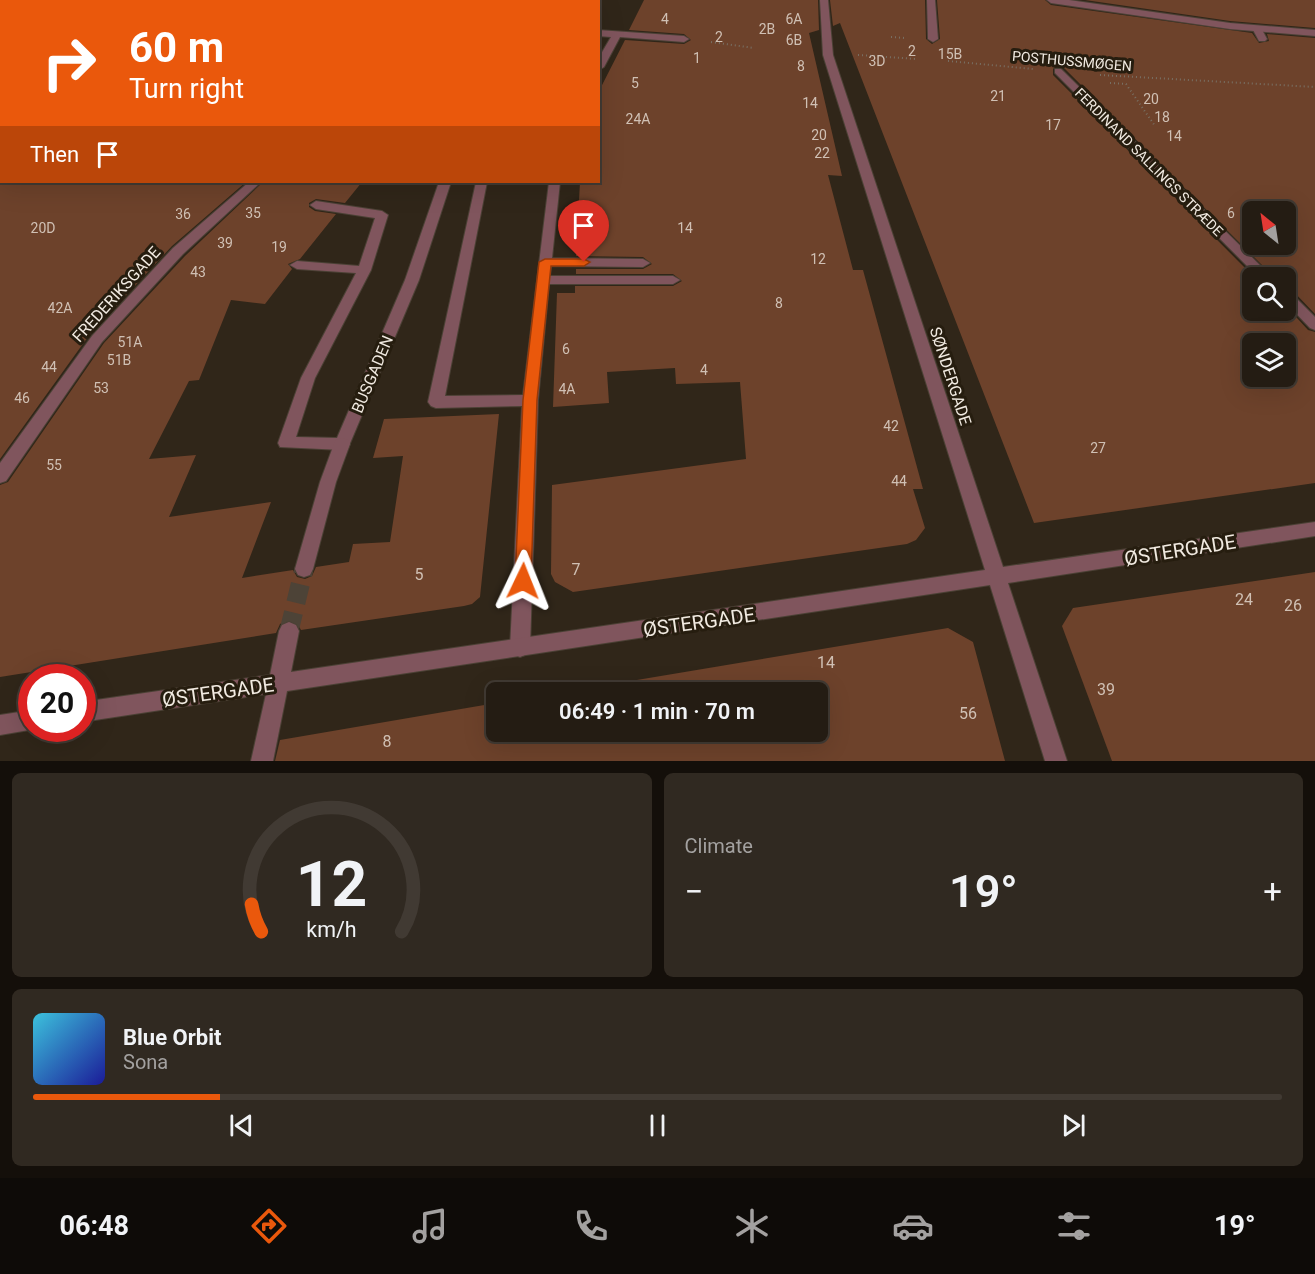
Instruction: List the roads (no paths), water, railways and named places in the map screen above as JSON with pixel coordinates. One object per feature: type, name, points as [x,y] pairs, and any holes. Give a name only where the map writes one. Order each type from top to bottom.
[{"type":"street","points":[[167,0],[172,0]]},
{"type":"street","name":"SØNDERGADE","points":[[824,0],[828,55],[1056,761]]},
{"type":"street","points":[[930,0],[933,39]]},
{"type":"street","points":[[1051,0],[1257,28],[1315,33]]},
{"type":"street","points":[[1257,28],[1262,39]]},
{"type":"street","points":[[600,33],[684,39]]},
{"type":"street","points":[[600,65],[617,34]]},
{"type":"street","name":"FERDINAND SALLINGS STRÆDE","points":[[1058,71],[1255,267]]},
{"type":"street","name":"FREDERIKSGADE","points":[[0,476],[97,339],[178,251],[254,183]]},
{"type":"street","name":"BUSGADEN","points":[[304,569],[328,483],[342,444],[412,280],[445,183]]},
{"type":"street","points":[[481,183],[436,402],[530,400]]},
{"type":"street","points":[[520,648],[530,400],[554,183]]},
{"type":"street","points":[[316,205],[381,215],[364,270],[308,378],[286,443],[342,444]]},
{"type":"street","points":[[545,262],[643,263]]},
{"type":"street","points":[[297,266],[364,270]]},
{"type":"street","points":[[543,280],[673,280]]},
{"type":"street","points":[[1296,306],[1315,325]]},
{"type":"street","name":"ØSTERGADE","points":[[96,710],[1315,529]]},
{"type":"street","points":[[262,761],[290,631]]},
{"type":"street","points":[[0,725],[18,722]]},
{"type":"tunnel","points":[[289,631],[304,569]]}]
